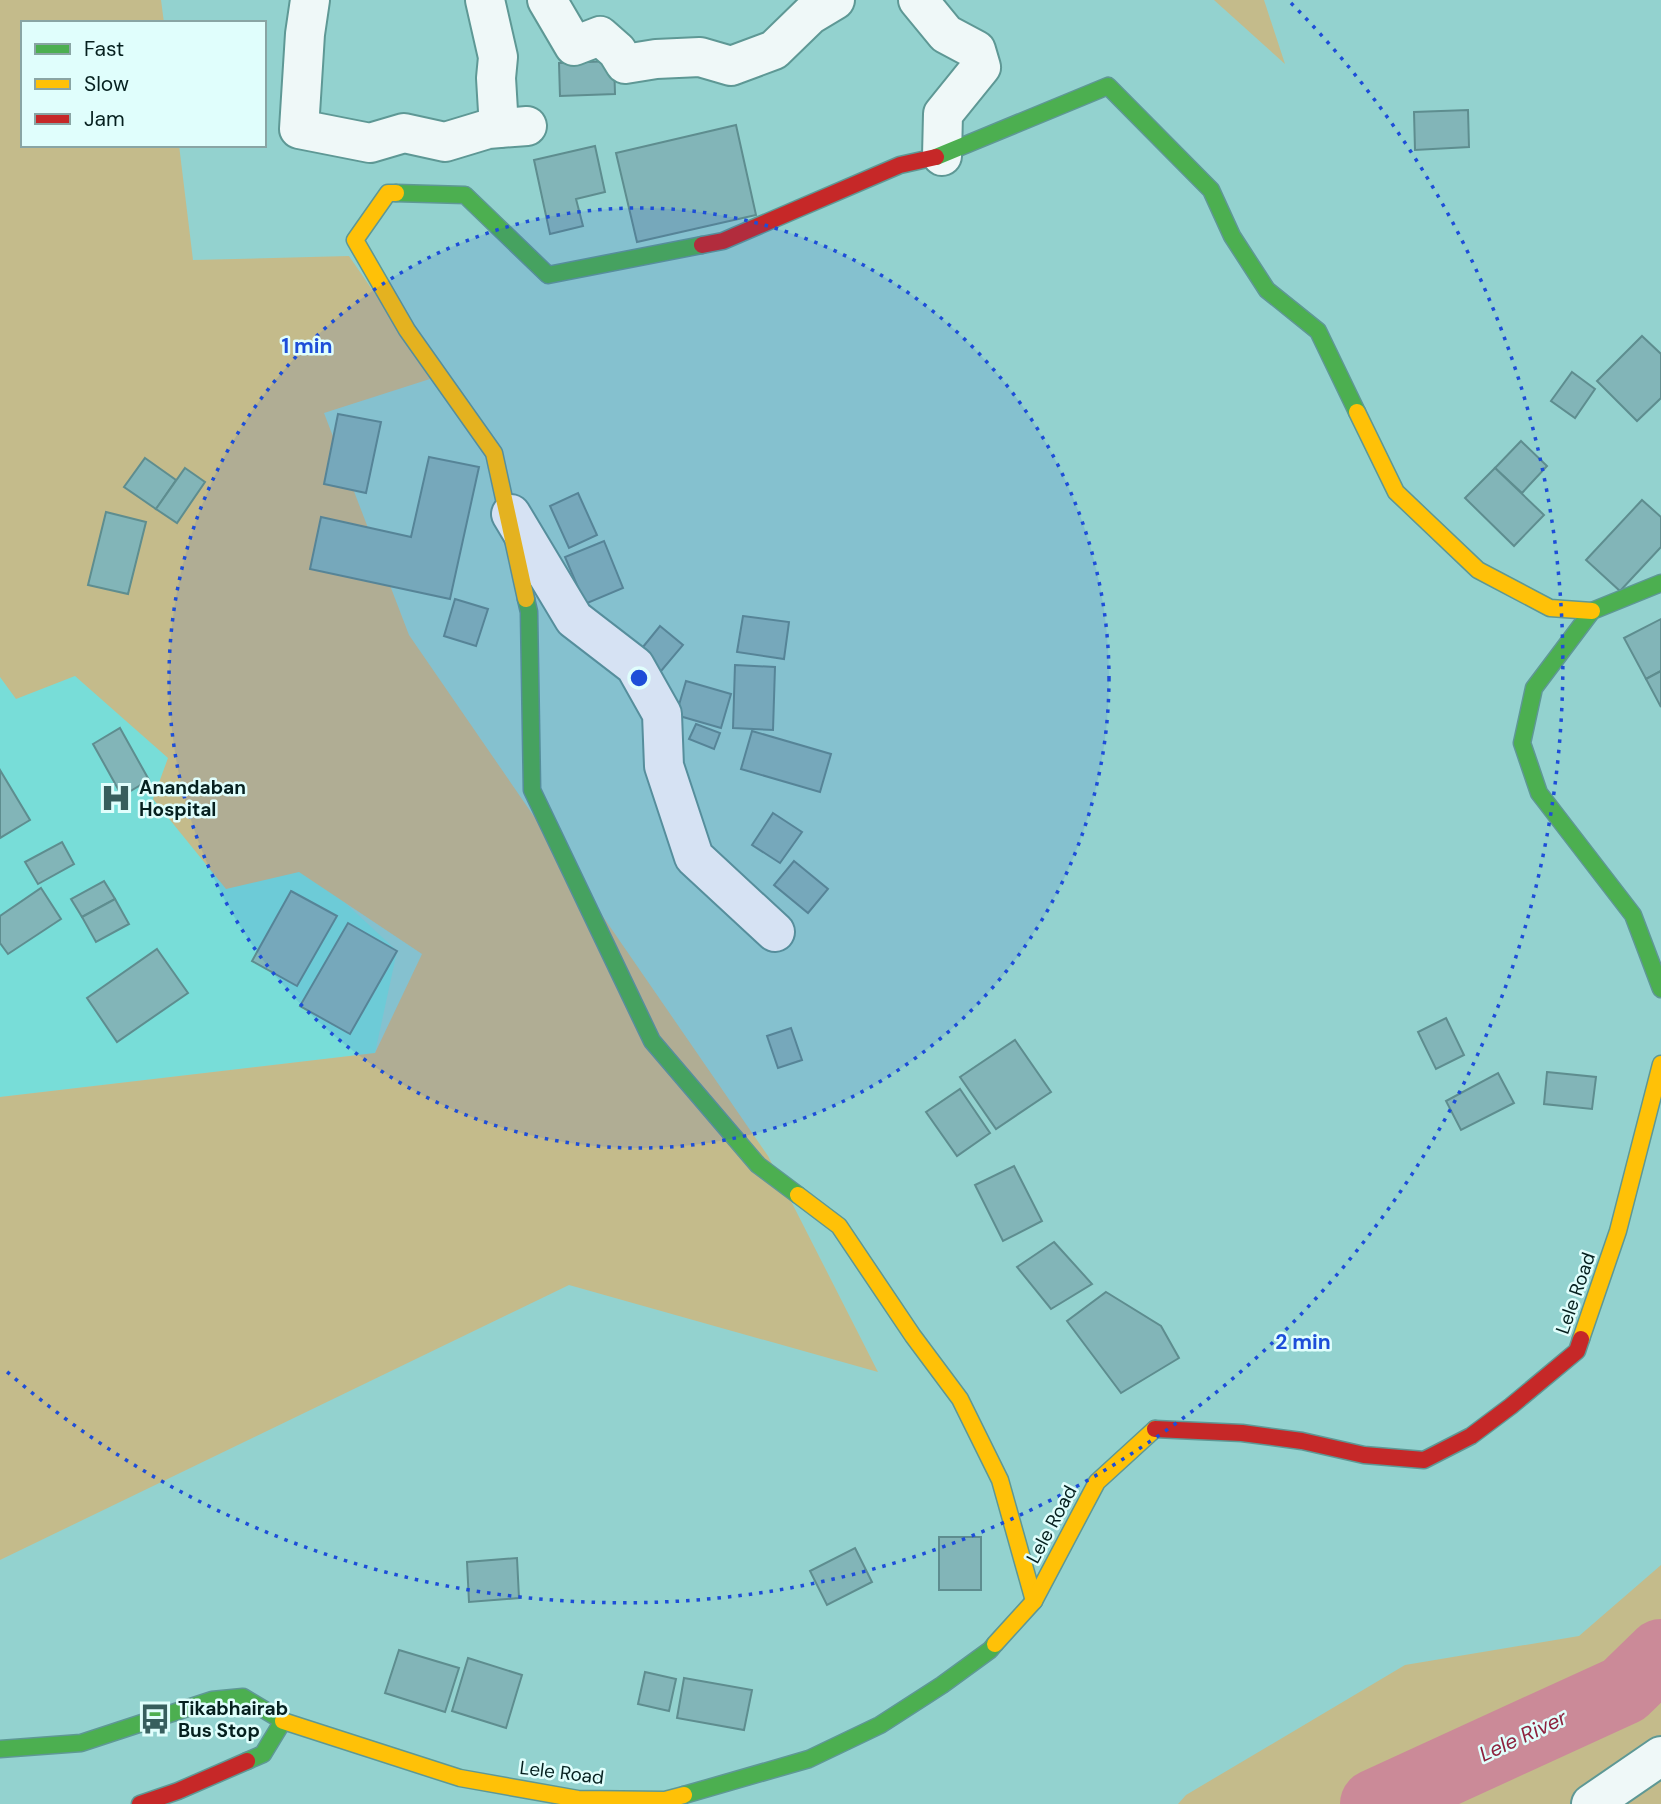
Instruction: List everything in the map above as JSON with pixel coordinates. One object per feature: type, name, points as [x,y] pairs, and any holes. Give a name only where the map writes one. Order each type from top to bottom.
[{"type":"street","points":[[310,0],[299,129],[370,143],[404,133],[445,142],[488,129],[513,127],[496,78],[498,58],[485,0]]},
{"type":"street","points":[[547,0],[574,46],[600,36],[617,51],[625,64],[700,57],[731,66],[774,50],[810,15],[835,0]]},
{"type":"street","points":[[918,0],[946,34],[976,51],[981,68],[943,114],[942,156]]},
{"type":"street","points":[[1034,1601],[1000,1480],[960,1399],[913,1336],[839,1226],[758,1165],[652,1041],[531,790],[529,612],[494,453],[407,330],[355,240],[388,193],[465,195],[548,275],[723,241],[900,165],[942,156],[1108,86],[1211,190],[1233,236],[1267,289],[1318,331],[1396,492],[1478,570],[1550,608],[1592,611],[1661,583]]},
{"type":"street","points":[[504,503],[573,620],[635,666],[662,714],[664,766],[694,858],[775,932]]},
{"type":"street","points":[[1592,611],[1534,688],[1522,743],[1539,793],[1633,915],[1661,989]]},
{"type":"street","name":"Lele Road","points":[[0,1749],[81,1743],[212,1700],[243,1697],[283,1721],[460,1778],[578,1799],[665,1800],[809,1759],[880,1725],[990,1650],[1034,1601],[1097,1482],[1154,1430],[1242,1433],[1302,1441],[1364,1455],[1424,1460],[1471,1436],[1511,1406],[1577,1351],[1618,1231],[1661,1064]]},
{"type":"street","points":[[140,1804],[178,1791],[263,1754],[283,1721]]},
{"type":"street","points":[[1591,1804],[1661,1756]]},
{"type":"shaded area","points":[[0,0],[161,0],[164,21],[21,21],[21,147],[179,147],[193,260],[349,256],[433,378],[324,413],[409,635],[768,1156],[878,1372],[569,1285],[0,1560],[0,1097],[375,1053],[422,954],[299,872],[226,889],[153,799],[168,758],[75,676],[16,699],[0,677]]},
{"type":"shaded area","points":[[1214,0],[1264,0],[1285,64]]},
{"type":"shaded area","name":"Anandaban Hospital","points":[[0,586],[68,645],[397,951],[375,1053],[0,1097]]},
{"type":"shaded area","points":[[1661,1565],[1661,1804],[1178,1804],[1186,1795],[1405,1665],[1579,1636]]},
{"type":"building","points":[[614,61],[615,94],[560,96],[559,63]]},
{"type":"building","points":[[1468,110],[1469,147],[1415,150],[1414,112]]},
{"type":"building","points":[[736,125],[756,215],[637,242],[616,153]]},
{"type":"building","points":[[595,146],[605,192],[576,199],[583,226],[550,234],[534,160]]},
{"type":"building","points":[[1642,336],[1661,354],[1661,398],[1637,421],[1597,381]]},
{"type":"building","points":[[1572,372],[1595,389],[1575,418],[1551,401]]},
{"type":"building","points":[[338,414],[381,422],[366,493],[324,484]]},
{"type":"building","points":[[1521,441],[1547,466],[1522,493],[1495,468]]},
{"type":"building","points":[[429,457],[479,467],[450,599],[310,569],[321,517],[411,537]]},
{"type":"building","points":[[145,458],[176,480],[156,509],[124,487]]},
{"type":"building","points":[[185,468],[205,482],[177,523],[156,509]]},
{"type":"building","points":[[1495,468],[1544,515],[1514,546],[1465,498]]},
{"type":"building","points":[[578,493],[597,535],[569,548],[550,506]]},
{"type":"building","points":[[1642,500],[1661,517],[1661,547],[1620,591],[1586,560]]},
{"type":"building","points":[[106,512],[146,522],[128,594],[88,585]]},
{"type":"building","points":[[604,541],[623,588],[585,604],[565,557]]},
{"type":"building","points":[[455,599],[488,609],[476,646],[444,636]]},
{"type":"building","points":[[743,616],[789,622],[784,659],[737,652]]},
{"type":"building","points":[[1661,619],[1661,671],[1646,679],[1624,638]]},
{"type":"building","points":[[660,626],[683,645],[656,677],[634,658]]},
{"type":"building","points":[[735,665],[775,667],[773,730],[733,728]]},
{"type":"building","points":[[1661,671],[1661,707],[1646,679]]},
{"type":"building","points":[[686,681],[731,694],[721,728],[676,715]]},
{"type":"building","points":[[696,724],[720,733],[714,749],[689,739]]},
{"type":"building","points":[[120,728],[149,780],[122,796],[93,744]]},
{"type":"building","points":[[752,731],[831,754],[820,792],[741,769]]},
{"type":"building","points":[[0,770],[30,820],[0,838]]},
{"type":"building","points":[[773,813],[802,832],[780,863],[752,845]]},
{"type":"building","points":[[62,842],[74,864],[38,884],[25,862]]},
{"type":"building","points":[[794,861],[828,889],[808,913],[774,885]]},
{"type":"building","points":[[104,881],[115,899],[82,917],[71,899]]},
{"type":"building","points":[[41,888],[61,919],[8,954],[0,943],[0,916]]},
{"type":"building","points":[[291,891],[337,916],[297,986],[252,961]]},
{"type":"building","points":[[115,899],[129,924],[96,942],[82,917]]},
{"type":"building","points":[[348,923],[397,951],[350,1034],[300,1006]]},
{"type":"building","points":[[157,949],[188,993],[117,1042],[87,998]]},
{"type":"building","points":[[1446,1018],[1464,1055],[1436,1069],[1418,1032]]},
{"type":"building","points":[[791,1028],[802,1060],[778,1068],[767,1036]]},
{"type":"building","points":[[1015,1040],[1051,1092],[996,1129],[960,1077]]},
{"type":"building","points":[[1547,1072],[1596,1077],[1592,1109],[1544,1104]]},
{"type":"building","points":[[1498,1073],[1514,1103],[1461,1130],[1446,1101]]},
{"type":"building","points":[[960,1089],[990,1133],[957,1156],[926,1112]]},
{"type":"building","points":[[1014,1166],[1042,1221],[1003,1241],[975,1185]]},
{"type":"building","points":[[1054,1242],[1092,1284],[1051,1309],[1017,1267]]},
{"type":"building","points":[[1106,1292],[1161,1326],[1179,1358],[1121,1393],[1067,1321]]},
{"type":"building","points":[[939,1537],[981,1537],[981,1590],[939,1590]]},
{"type":"building","points":[[855,1548],[872,1582],[827,1605],[810,1571]]},
{"type":"building","points":[[517,1558],[519,1598],[469,1602],[467,1562]]},
{"type":"building","points":[[399,1650],[459,1668],[445,1712],[385,1693]]},
{"type":"building","points":[[468,1658],[522,1675],[506,1728],[452,1711]]},
{"type":"building","points":[[645,1672],[676,1679],[669,1711],[638,1704]]},
{"type":"building","points":[[684,1678],[752,1690],[744,1730],[677,1718]]},
{"type":"waterway","name":"Lele River","points":[[1375,1804],[1624,1690],[1661,1654]]},
{"type":"traffic: fast","points":[[936,157],[1108,86],[1211,190],[1232,236],[1267,290],[1318,331],[1357,412]]},
{"type":"traffic: fast","points":[[396,193],[465,195],[548,275],[702,245]]},
{"type":"traffic: fast","points":[[1661,583],[1592,611],[1534,688],[1522,743],[1539,793],[1633,915],[1661,989]]},
{"type":"traffic: fast","points":[[526,599],[529,612],[532,790],[652,1041],[758,1165],[798,1195]]},
{"type":"traffic: fast","points":[[684,1795],[809,1759],[880,1725],[942,1685],[995,1644]]},
{"type":"traffic: fast","points":[[0,1749],[81,1743],[212,1700],[243,1697],[283,1721],[263,1754],[247,1761]]},
{"type":"traffic: slow","points":[[396,193],[388,193],[355,240],[407,330],[494,453],[526,599]]},
{"type":"traffic: slow","points":[[1357,412],[1396,492],[1478,570],[1550,608],[1592,611]]},
{"type":"traffic: slow","points":[[1581,1339],[1618,1231],[1661,1064]]},
{"type":"traffic: slow","points":[[798,1195],[839,1226],[913,1336],[960,1399],[1000,1480],[1034,1601]]},
{"type":"traffic: slow","points":[[995,1644],[1034,1601],[1097,1482],[1155,1429]]},
{"type":"traffic: slow","points":[[283,1721],[460,1778],[578,1799],[665,1800],[684,1795]]},
{"type":"traffic: jam","points":[[702,245],[723,241],[900,165],[936,157]]},
{"type":"traffic: jam","points":[[1155,1429],[1242,1433],[1302,1441],[1364,1455],[1424,1460],[1471,1436],[1511,1406],[1577,1351],[1581,1339]]},
{"type":"traffic: jam","points":[[140,1804],[178,1791],[247,1761]]},
{"type":"place","name":"Anandaban Hospital","points":[[116,798]]},
{"type":"place","name":"Tikabhairab Bus Stop","points":[[155,1719]]}]
